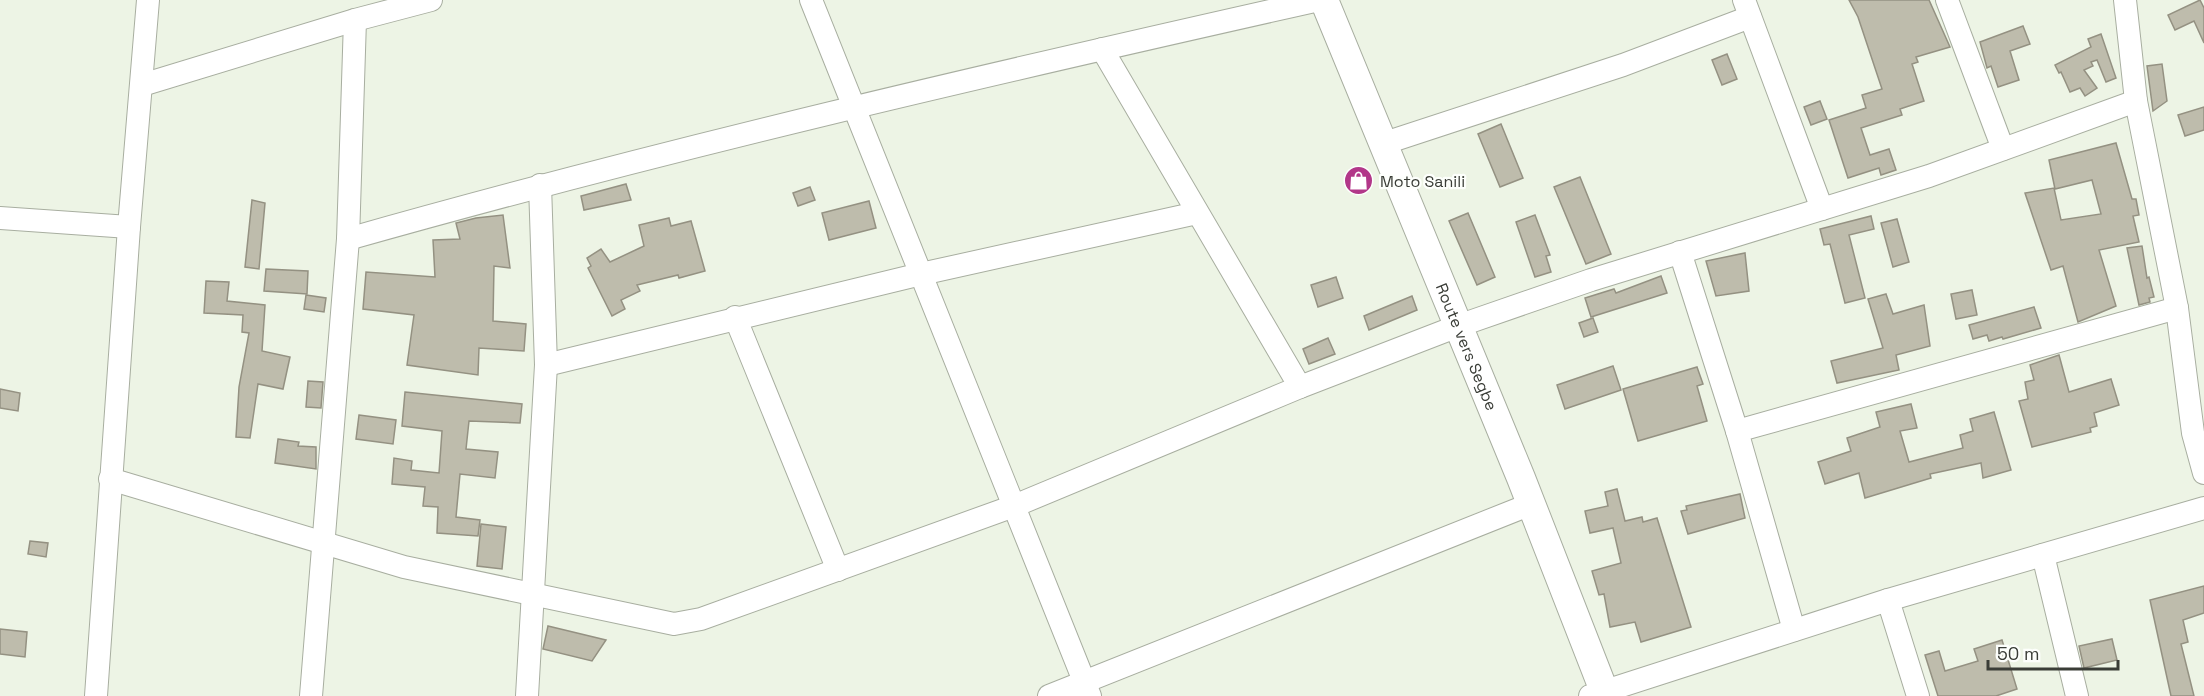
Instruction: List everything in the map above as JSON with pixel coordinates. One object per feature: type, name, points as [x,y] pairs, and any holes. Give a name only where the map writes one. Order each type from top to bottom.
[{"type":"main road","name":"Route vers Segbe","points":[[1324,0],[1531,504],[1600,694]]},
{"type":"street","points":[[96,696],[110,479],[148,0]]},
{"type":"street","points":[[142,86],[355,20],[431,0]]},
{"type":"street","points":[[811,0],[1087,688]]},
{"type":"street","points":[[348,239],[540,185],[854,106],[1319,0]]},
{"type":"street","points":[[1947,0],[2003,149]]},
{"type":"street","points":[[2125,0],[2136,101],[2176,308],[2188,405],[2204,473]]},
{"type":"street","points":[[1382,144],[1632,61],[1747,9],[1822,209]]},
{"type":"street","points":[[311,696],[348,239],[355,20]]},
{"type":"street","points":[[1102,49],[1300,387]]},
{"type":"street","points":[[110,479],[323,545],[404,567],[681,624],[701,619],[1014,506],[1300,387],[1458,326],[1680,252],[1929,176],[2136,101]]},
{"type":"street","points":[[527,696],[546,364],[540,185]]},
{"type":"street","points":[[546,364],[735,317],[1197,213]]},
{"type":"street","points":[[0,218],[129,227]]},
{"type":"street","points":[[1680,252],[1737,431],[1794,630]]},
{"type":"street","points":[[1737,431],[2176,308]]},
{"type":"street","points":[[735,317],[838,570]]},
{"type":"street","points":[[1049,696],[1087,688],[1531,504]]},
{"type":"street","points":[[1600,694],[1888,600],[2204,508]]},
{"type":"street","points":[[2043,555],[2077,696]]},
{"type":"street","points":[[1888,600],[1918,696]]},
{"type":"building","points":[[1849,0],[1929,0],[1950,47],[1916,57],[1918,62],[1912,64],[1924,101],[1900,109],[1902,115],[1861,128],[1870,155],[1889,149],[1896,170],[1881,175],[1879,168],[1848,178],[1829,120],[1866,108],[1862,95],[1882,89],[1858,17]]},
{"type":"building","points":[[2200,0],[2204,8],[2204,43],[2194,21],[2175,30],[2168,15]]},
{"type":"building","points":[[2023,26],[2030,44],[2010,51],[2019,80],[1998,87],[1991,66],[1987,68],[1980,42]]},
{"type":"building","points":[[2101,34],[2116,78],[2106,82],[2097,60],[2091,62],[2093,66],[2084,70],[2097,88],[2085,96],[2080,88],[2070,92],[2061,72],[2059,73],[2055,65],[2091,47],[2088,39]]},
{"type":"building","points":[[1727,54],[1737,79],[1722,85],[1712,60]]},
{"type":"building","points":[[2162,64],[2167,101],[2153,111],[2147,66]]},
{"type":"building","points":[[1820,101],[1827,119],[1811,125],[1804,107]]},
{"type":"building","points":[[2204,107],[2204,130],[2185,136],[2178,115]]},
{"type":"building","points":[[1501,124],[1523,178],[1500,187],[1478,134]]},
{"type":"building","points":[[2116,143],[2132,199],[2136,199],[2139,215],[2133,216],[2139,242],[2099,250],[2116,306],[2078,322],[2063,266],[2051,270],[2025,193],[2054,188],[2061,220],[2101,214],[2092,180],[2055,189],[2049,160]]},
{"type":"building","points":[[1580,177],[1611,254],[1586,264],[1554,187]]},
{"type":"building","points":[[626,184],[631,200],[584,210],[581,196]]},
{"type":"building","points":[[810,187],[815,200],[798,206],[793,193]]},
{"type":"building","points":[[252,200],[265,203],[259,269],[245,267]]},
{"type":"building","points":[[869,201],[876,228],[829,240],[822,213]]},
{"type":"building","points":[[1468,213],[1495,277],[1477,285],[1449,221]]},
{"type":"building","points":[[503,215],[510,268],[494,266],[493,321],[526,324],[524,351],[479,348],[478,375],[407,365],[414,315],[363,309],[366,272],[435,277],[433,240],[460,239],[456,223]]},
{"type":"building","points":[[1535,215],[1550,255],[1546,256],[1551,272],[1535,277],[1516,222]]},
{"type":"building","points":[[1871,216],[1874,229],[1849,235],[1865,298],[1845,303],[1830,244],[1824,245],[1820,229]]},
{"type":"building","points":[[669,218],[671,226],[691,221],[705,271],[637,285],[640,291],[621,300],[625,309],[612,316],[588,268],[591,266],[587,258],[601,249],[610,262],[644,246],[639,225]]},
{"type":"building","points":[[1897,219],[1909,262],[1893,267],[1881,223]]},
{"type":"building","points":[[2142,246],[2147,278],[2149,277],[2154,297],[2149,298],[2150,302],[2139,305],[2127,248]]},
{"type":"building","points":[[1745,253],[1749,291],[1716,296],[1706,261]]},
{"type":"building","points":[[266,269],[308,271],[307,294],[264,291]]},
{"type":"building","points":[[1661,276],[1667,293],[1591,317],[1585,298],[1614,289],[1616,293]]},
{"type":"building","points":[[1336,277],[1343,298],[1318,307],[1311,285]]},
{"type":"building","points":[[206,281],[229,282],[227,301],[265,305],[262,351],[290,357],[283,389],[258,384],[250,438],[236,437],[239,387],[249,333],[242,332],[243,315],[204,313]]},
{"type":"building","points":[[1972,290],[1977,315],[1956,319],[1951,294]]},
{"type":"building","points":[[1886,294],[1893,314],[1924,305],[1930,346],[1896,355],[1899,370],[1837,383],[1831,361],[1883,348],[1868,299]]},
{"type":"building","points":[[306,295],[326,298],[324,312],[304,309]]},
{"type":"building","points":[[1412,296],[1417,310],[1369,330],[1364,316]]},
{"type":"building","points":[[2034,307],[2041,328],[2003,339],[2002,337],[1989,341],[1987,335],[1973,339],[1969,325]]},
{"type":"building","points":[[1593,318],[1598,332],[1584,337],[1579,323]]},
{"type":"building","points":[[1328,338],[1335,354],[1309,364],[1303,349]]},
{"type":"building","points":[[2059,355],[2069,392],[2111,379],[2119,405],[2094,413],[2097,426],[2090,428],[2091,432],[2032,447],[2019,401],[2028,399],[2025,382],[2034,380],[2030,365]]},
{"type":"building","points":[[1613,366],[1621,390],[1565,409],[1557,385]]},
{"type":"building","points":[[1697,367],[1703,384],[1697,386],[1707,421],[1638,441],[1623,389]]},
{"type":"building","points":[[308,381],[323,382],[321,408],[306,407]]},
{"type":"building","points":[[0,389],[20,393],[18,411],[0,408]]},
{"type":"building","points":[[405,392],[522,404],[520,423],[469,421],[466,449],[498,452],[495,478],[460,474],[456,517],[480,520],[478,536],[437,533],[438,507],[423,506],[425,487],[392,484],[394,458],[412,461],[411,470],[439,473],[442,431],[402,426]]},
{"type":"building","points":[[1911,404],[1917,428],[1900,431],[1909,462],[1963,448],[1960,435],[1973,431],[1970,419],[1994,412],[2011,470],[1983,478],[1981,463],[1930,474],[1931,478],[1865,498],[1859,473],[1825,484],[1818,462],[1851,451],[1847,438],[1880,427],[1876,412]]},
{"type":"building","points":[[359,415],[396,420],[393,444],[356,439]]},
{"type":"building","points":[[278,439],[299,442],[298,446],[316,447],[316,469],[275,463]]},
{"type":"building","points":[[1617,489],[1625,521],[1642,517],[1643,522],[1657,518],[1691,627],[1641,642],[1635,622],[1610,627],[1604,594],[1599,595],[1592,571],[1621,563],[1613,528],[1590,533],[1585,511],[1608,506],[1605,492]]},
{"type":"building","points":[[1740,494],[1745,518],[1688,534],[1681,511],[1687,510],[1686,506]]},
{"type":"building","points":[[481,524],[506,527],[502,569],[477,566]]},
{"type":"building","points":[[30,541],[48,543],[46,557],[28,554]]},
{"type":"building","points":[[2204,586],[2204,613],[2183,620],[2188,642],[2181,644],[2194,696],[2171,696],[2150,600]]},
{"type":"building","points":[[548,626],[606,640],[592,661],[543,649]]},
{"type":"building","points":[[0,629],[27,632],[25,657],[0,654]]},
{"type":"building","points":[[2112,639],[2117,660],[2084,668],[2079,646]]},
{"type":"building","points":[[2002,640],[2017,689],[1996,696],[1938,696],[1925,655],[1939,651],[1945,671],[1978,661],[1974,649]]},
{"type":"place","name":"Moto Sanili","points":[[1359,181]]}]
